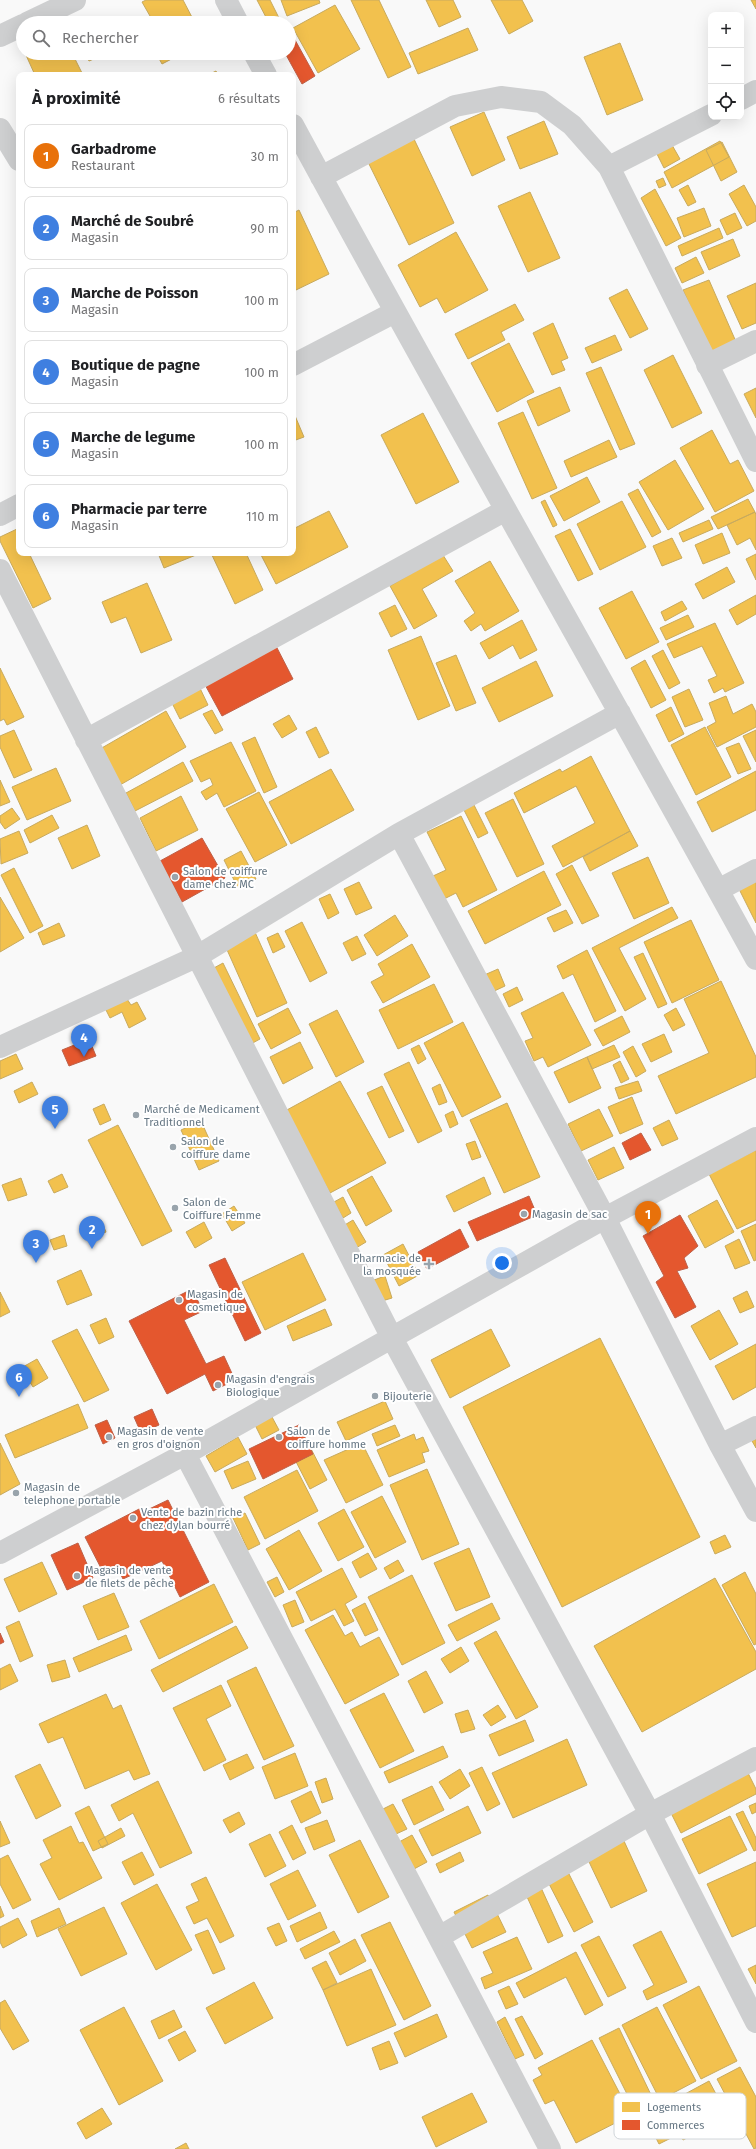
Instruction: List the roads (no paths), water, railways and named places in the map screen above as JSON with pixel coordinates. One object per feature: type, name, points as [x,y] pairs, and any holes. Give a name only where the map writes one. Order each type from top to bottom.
[{"type":"street","points":[[42,16],[75,0]]},
{"type":"street","points":[[226,0],[234,16]]},
{"type":"street","points":[[0,36],[16,28]]},
{"type":"street","points":[[258,60],[264,72]]},
{"type":"street","points":[[744,97],[756,91]]},
{"type":"street","points":[[321,177],[454,106],[501,97],[540,102],[572,125],[609,167],[756,461]]},
{"type":"street","points":[[609,167],[708,117]]},
{"type":"street","points":[[0,129],[16,155]]},
{"type":"street","points":[[296,131],[395,312],[756,959]]},
{"type":"street","points":[[296,363],[395,312]]},
{"type":"street","points":[[707,365],[756,341]]},
{"type":"street","points":[[0,515],[16,507]]},
{"type":"street","points":[[86,740],[506,510]]},
{"type":"street","points":[[0,570],[196,957],[392,1338],[650,1814],[756,2022]]},
{"type":"street","points":[[0,1047],[196,957],[399,834],[620,713]]},
{"type":"street","points":[[399,834],[605,1218],[720,1445],[756,1511]]},
{"type":"street","points":[[718,890],[756,870]]},
{"type":"street","points":[[0,1554],[185,1454],[605,1218],[756,1138]]},
{"type":"street","points":[[720,1445],[756,1427]]},
{"type":"street","points":[[185,1454],[550,2149]]},
{"type":"street","points":[[439,1937],[650,1814],[756,1758]]},
{"type":"place","name":"Salon de coiffure dame chez MC","points":[[175,877]]},
{"type":"place","name":"Boutique de pagne","points":[[84,1057]]},
{"type":"place","name":"Marché de Medicament Traditionnel","points":[[136,1115]]},
{"type":"place","name":"Marche de legume","points":[[55,1129]]},
{"type":"place","name":"Salon de coiffure dame","points":[[173,1147]]},
{"type":"place","name":"Salon de Coiffure Femme","points":[[175,1208]]},
{"type":"place","name":"Magasin de sac","points":[[524,1214]]},
{"type":"place","name":"Garbadrome","points":[[648,1234]]},
{"type":"place","name":"Marché de Soubré","points":[[92,1249]]},
{"type":"place","name":"Marche de Poisson","points":[[36,1263]]},
{"type":"place","name":"Pharmacie de la mosquée","points":[[429,1264]]},
{"type":"place","name":"Magasin de cosmetique","points":[[179,1300]]},
{"type":"place","name":"Magasin d'engrais Biologique","points":[[218,1385]]},
{"type":"place","name":"Bijouterie","points":[[375,1396]]},
{"type":"place","name":"Pharmacie par terre","points":[[19,1397]]},
{"type":"place","name":"Magasin de vente en gros d'oignon","points":[[109,1437]]},
{"type":"place","name":"Salon de coiffure homme","points":[[279,1437]]},
{"type":"place","name":"Magasin de telephone portable","points":[[16,1493]]},
{"type":"place","name":"Vente de bazin riche chez dylan bourré","points":[[133,1518]]},
{"type":"place","name":"Magasin de vente de filets de pêche","points":[[77,1576]]}]
